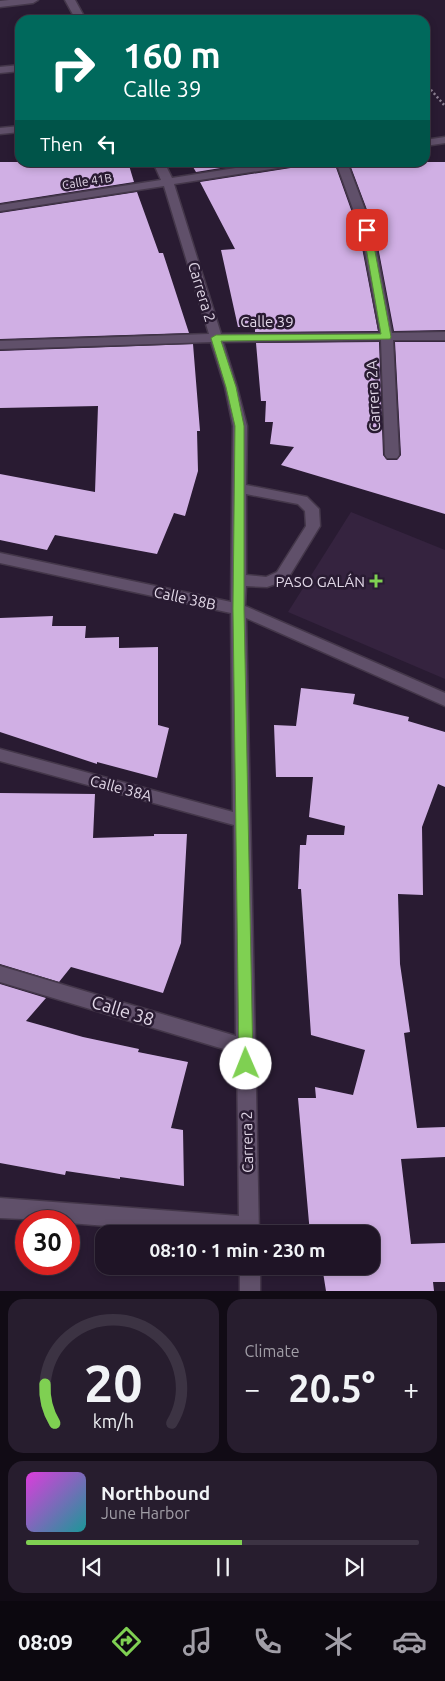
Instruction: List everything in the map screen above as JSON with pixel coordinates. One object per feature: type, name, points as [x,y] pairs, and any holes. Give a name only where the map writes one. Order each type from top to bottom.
[{"type":"street","points":[[0,4],[33,0]]},
{"type":"street","points":[[70,0],[78,15]]},
{"type":"street","points":[[0,70],[15,68]]},
{"type":"street","points":[[0,131],[15,130]]},
{"type":"street","points":[[430,142],[445,140]]},
{"type":"street","name":"Carrera 2","points":[[160,167],[168,182],[216,338],[231,387],[240,426],[238,609],[249,1225]]},
{"type":"street","name":"Calle 41B","points":[[0,208],[265,167]]},
{"type":"street","name":"Carrera 2A","points":[[343,167],[367,230],[386,337],[392,455]]},
{"type":"street","name":"Calle 39","points":[[0,345],[216,338],[445,336]]},
{"type":"street","points":[[239,488],[302,500],[312,509],[314,526],[282,576],[267,582],[239,580]]},
{"type":"street","name":"Calle 38B","points":[[0,558],[238,609],[445,700]]},
{"type":"street","name":"Calle 38A","points":[[0,755],[242,821]]},
{"type":"street","name":"Calle 38","points":[[0,974],[246,1046]]},
{"type":"street","points":[[0,1208],[192,1225]]},
{"type":"street","points":[[250,1275],[250,1291]]},
{"type":"path","points":[[430,89],[445,106]]},
{"type":"shaded area","name":"PASO GALÁN","points":[[351,512],[445,550],[445,679],[288,612]]},
{"type":"building","points":[[0,162],[15,162],[15,167],[130,167],[134,182],[0,203]]},
{"type":"building","points":[[430,162],[445,162],[445,330],[394,331],[375,231],[351,167],[430,167]]},
{"type":"building","points":[[193,167],[227,167],[196,172]]},
{"type":"building","points":[[297,167],[336,167],[359,232],[378,331],[255,332],[255,327],[238,327],[221,250],[235,249],[200,182]]},
{"type":"building","points":[[137,192],[159,253],[163,253],[189,333],[0,339],[0,213]]},
{"type":"building","points":[[379,342],[383,455],[387,460],[397,460],[401,455],[395,342],[445,342],[445,514],[281,465],[294,447],[270,444],[273,422],[265,422],[266,401],[261,401],[256,343]]},
{"type":"building","points":[[193,344],[200,431],[197,431],[198,471],[185,516],[174,513],[157,554],[55,535],[47,550],[0,540],[0,474],[95,492],[98,406],[0,408],[0,351]]},
{"type":"building","points":[[53,616],[52,626],[86,626],[85,638],[119,637],[119,648],[158,647],[158,725],[169,728],[157,778],[97,762],[97,764],[0,732],[0,618]]},
{"type":"building","points":[[301,688],[355,694],[353,704],[409,717],[408,721],[445,732],[445,787],[438,784],[422,827],[423,895],[398,894],[400,964],[410,1032],[404,1033],[417,1128],[445,1127],[445,1157],[401,1159],[411,1244],[445,1243],[445,1282],[433,1282],[434,1291],[326,1291],[323,1275],[380,1275],[380,1225],[309,1225],[298,1098],[316,1098],[315,1087],[353,1095],[365,1050],[311,1035],[301,889],[298,889],[300,845],[306,845],[307,835],[344,835],[345,826],[309,817],[313,777],[276,777],[274,725],[296,726]]},
{"type":"building","points":[[0,793],[95,794],[93,838],[187,834],[181,943],[163,993],[71,967],[59,982],[0,964]]},
{"type":"building","points":[[0,984],[46,998],[26,1021],[83,1037],[139,1049],[138,1052],[188,1062],[171,1128],[183,1130],[184,1186],[66,1171],[65,1175],[0,1163]]},
{"type":"place","name":"PASO GALÁN","points":[[376,581]]},
{"type":"route","points":[[246,1064],[238,609],[240,426],[231,387],[216,338],[386,337],[367,230]]}]
